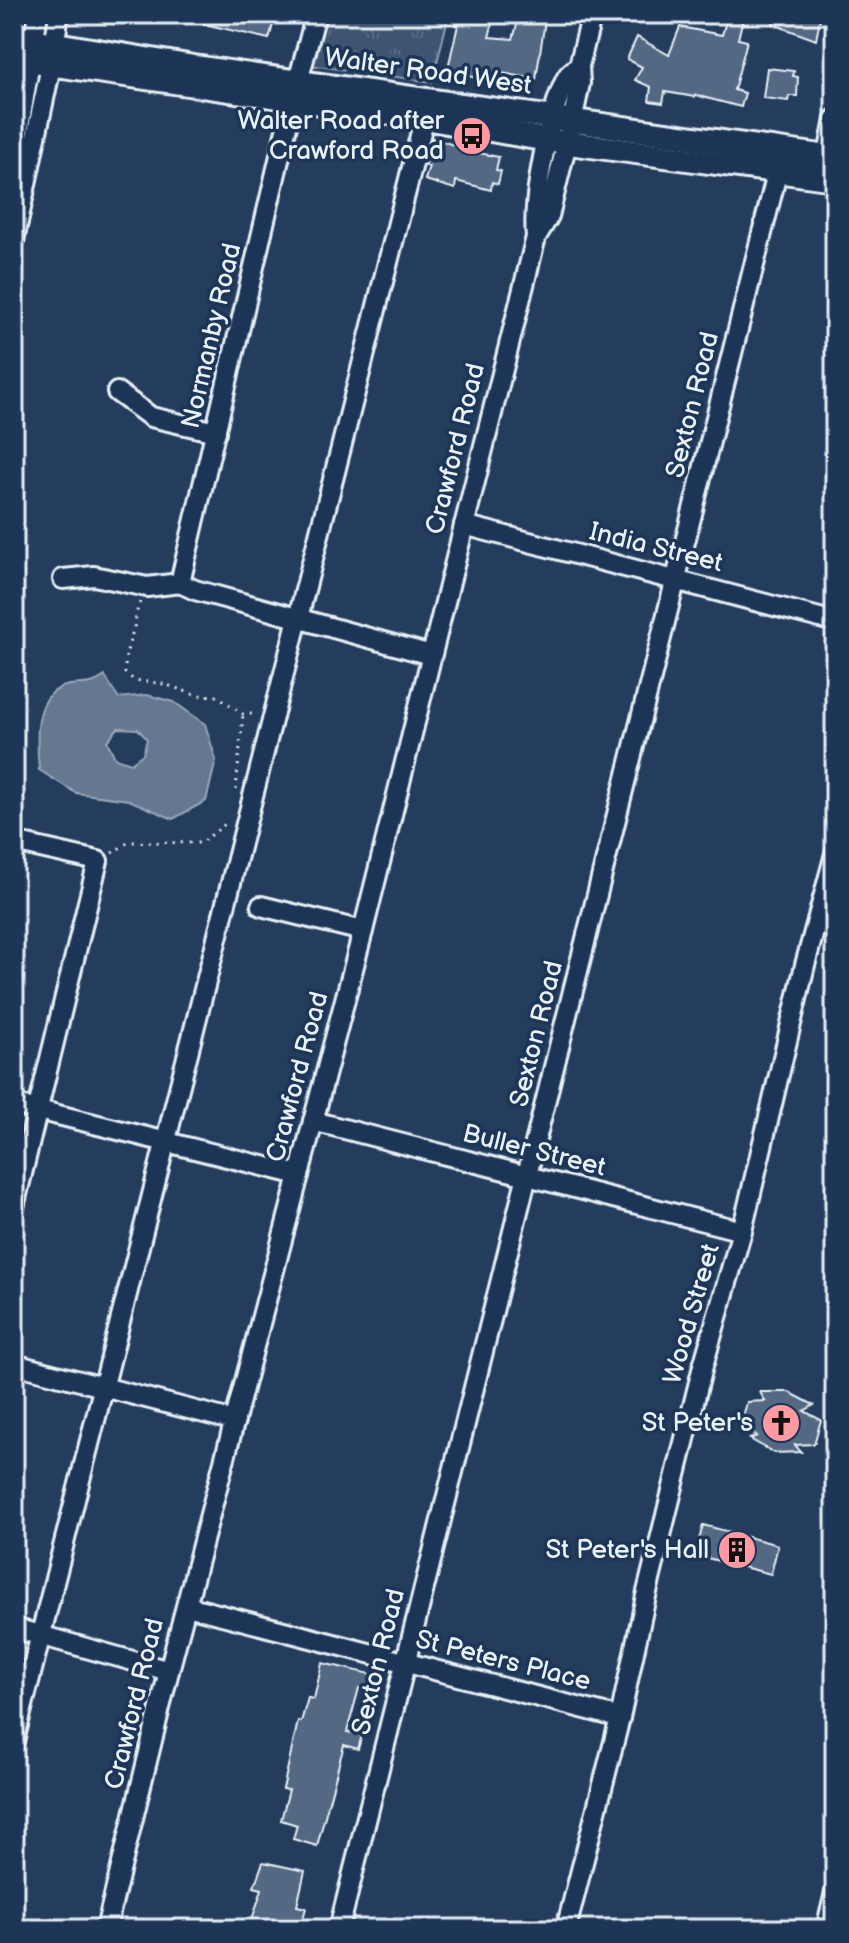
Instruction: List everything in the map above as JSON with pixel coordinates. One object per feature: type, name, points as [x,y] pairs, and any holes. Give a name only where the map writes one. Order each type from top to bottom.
[{"type":"main road","name":"Walter Road West","points":[[32,51],[560,131],[830,168]]},
{"type":"street","points":[[14,157],[38,14]]},
{"type":"street","points":[[14,241],[32,51],[59,14]]},
{"type":"street","name":"Normanby Road","points":[[180,583],[295,91],[316,14]]},
{"type":"street","name":"Crawford Road","points":[[106,1929],[169,1671],[363,931],[536,237],[549,216],[560,131],[580,83],[579,66],[592,14]]},
{"type":"street","points":[[14,1741],[426,110]]},
{"type":"street","points":[[830,168],[835,119]]},
{"type":"street","name":"Sexton Road","points":[[339,1929],[780,160]]},
{"type":"street","points":[[117,392],[151,417],[216,432]]},
{"type":"street","name":"India Street","points":[[464,525],[835,622]]},
{"type":"street","points":[[63,579],[94,576],[147,587],[180,583],[195,590],[431,655]]},
{"type":"street","points":[[14,842],[98,861],[14,1207]]},
{"type":"street","name":"Wood Street","points":[[566,1929],[620,1718],[646,1596],[699,1380],[742,1231],[805,965],[835,854]]},
{"type":"street","points":[[261,906],[363,931]]},
{"type":"street","points":[[14,1104],[299,1175]]},
{"type":"street","name":"Buller Street","points":[[313,1121],[742,1231]]},
{"type":"street","points":[[14,1364],[235,1421]]},
{"type":"street","name":"St Peters Place","points":[[187,1606],[620,1718]]},
{"type":"street","points":[[14,1628],[169,1671]]},
{"type":"street","points":[[826,1929],[835,1893]]},
{"type":"path","points":[[147,587],[134,615],[133,633],[126,647],[125,673],[134,680],[164,684],[196,695],[218,696],[243,714],[273,712]]},
{"type":"path","points":[[234,798],[243,714]]},
{"type":"path","points":[[98,861],[129,842],[201,843],[229,821],[232,809]]},
{"type":"green space","points":[[316,14],[449,14],[432,82],[302,64]]},
{"type":"shaded area","points":[[105,676],[118,698],[147,695],[174,702],[205,724],[216,760],[206,801],[173,819],[129,800],[76,793],[39,770],[38,723],[45,701],[62,687]],"holes":[[[118,728],[138,729],[147,739],[143,754],[131,763],[115,758],[107,741]]]},
{"type":"building","points":[[179,14],[276,14],[269,39],[178,18]]},
{"type":"building","points":[[458,14],[495,14],[489,37],[513,39],[520,14],[546,14],[536,79],[489,71],[487,77],[478,75],[477,78],[448,68]]},
{"type":"building","points":[[728,14],[744,14],[738,39],[747,41],[734,90],[745,93],[741,107],[695,95],[665,92],[663,103],[649,101],[651,87],[635,80],[642,67],[627,59],[637,37],[669,55],[680,27],[722,35]]},
{"type":"building","points":[[774,14],[821,14],[816,40],[773,24]]},
{"type":"building","points":[[767,68],[794,71],[793,76],[798,77],[797,96],[789,96],[788,101],[763,98]]},
{"type":"building","points":[[432,138],[463,150],[499,157],[496,170],[501,171],[498,184],[492,182],[491,190],[456,181],[455,189],[425,180]]},
{"type":"building","name":"St Peter's","points":[[760,1392],[789,1392],[814,1405],[804,1411],[821,1420],[814,1444],[795,1445],[801,1452],[774,1453],[750,1439],[757,1436],[741,1425],[747,1402],[765,1401]]},
{"type":"building","name":"St Peter's Hall","points":[[703,1525],[778,1545],[771,1574],[695,1555]]},
{"type":"building","points":[[322,1663],[375,1675],[372,1691],[359,1688],[347,1732],[362,1735],[358,1749],[344,1745],[317,1846],[293,1839],[297,1825],[281,1820],[289,1790],[283,1789],[298,1721],[301,1722],[308,1698],[314,1699]]},
{"type":"building","points":[[263,1862],[305,1871],[297,1906],[306,1908],[300,1929],[249,1929],[262,1889],[254,1887]]},
{"type":"place","name":"Walter Road after Crawford Road","points":[[472,136]]},
{"type":"place","name":"St Peter's","points":[[781,1423]]},
{"type":"place","name":"St Peter's Hall","points":[[737,1550]]}]
